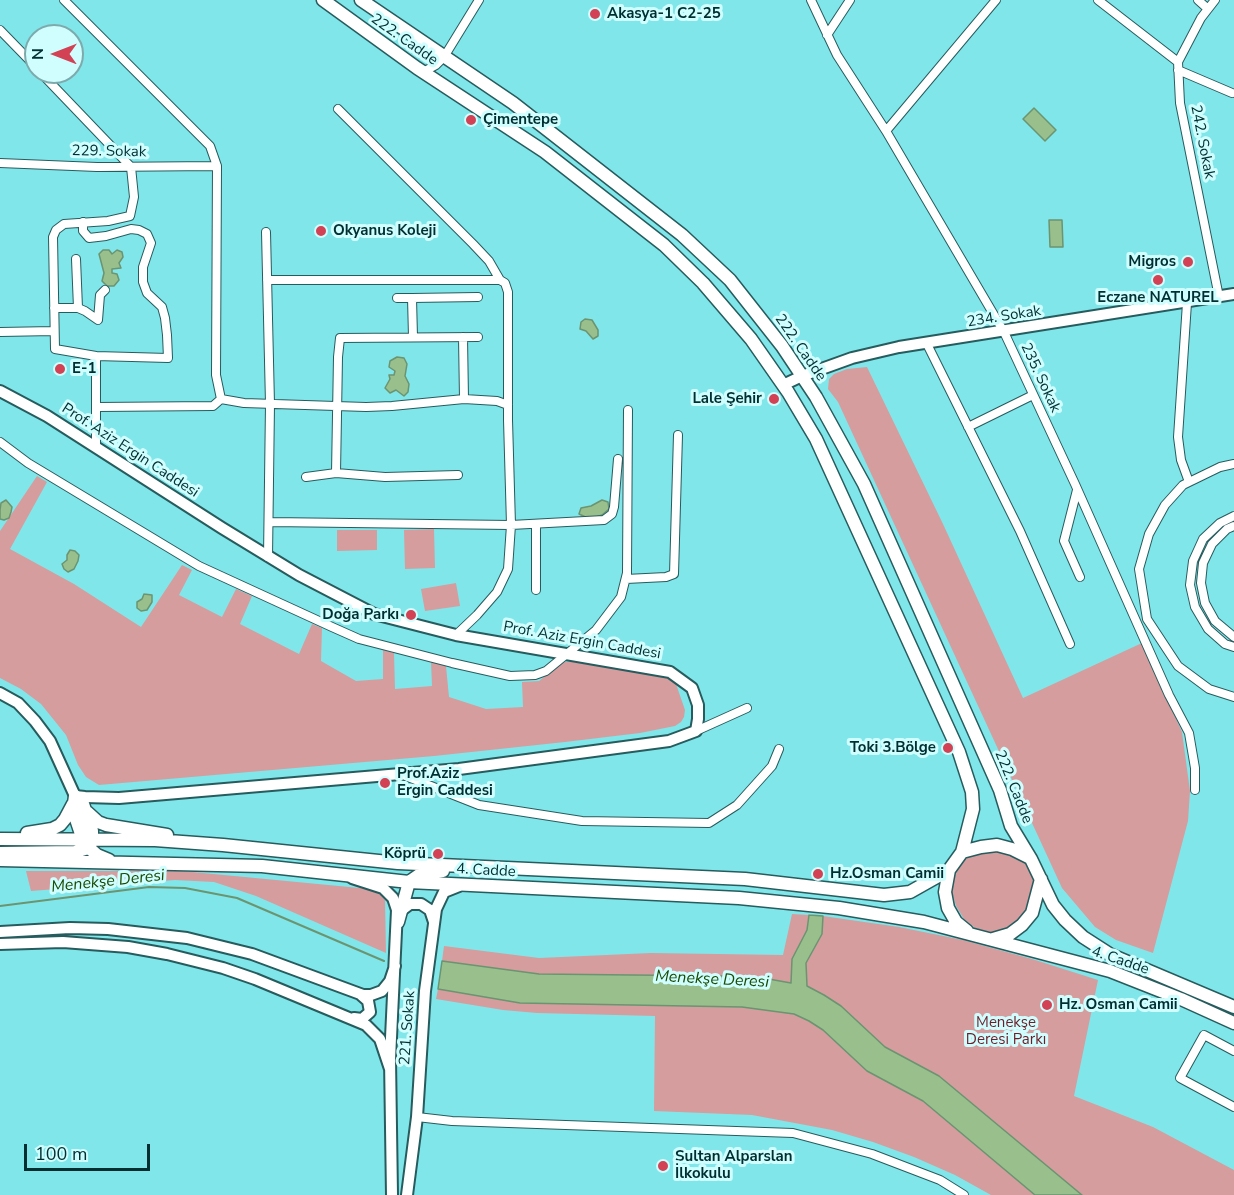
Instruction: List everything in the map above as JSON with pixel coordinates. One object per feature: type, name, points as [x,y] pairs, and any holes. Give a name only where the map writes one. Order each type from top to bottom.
[{"type":"main road","name":"222. Cadde","points":[[323,0],[423,72],[545,152],[664,245],[703,283],[744,331],[783,385],[816,439],[959,752],[972,792],[973,809],[962,852]]},
{"type":"main road","name":"222. Cadde","points":[[361,0],[513,103],[682,235],[730,280],[782,346],[816,397],[864,484],[1000,790],[1011,826],[1031,859]]},
{"type":"main road","points":[[0,853],[75,852],[85,849],[92,831],[82,801],[74,800]]},
{"type":"main road","points":[[0,838],[52,829],[65,819],[74,800]]},
{"type":"main road","points":[[74,800],[87,842],[97,855],[113,862]]},
{"type":"main road","points":[[87,812],[98,822],[106,825],[212,844]]},
{"type":"main road","name":"4. Cadde","points":[[0,838],[87,842],[155,840],[398,863],[745,879],[884,895],[910,892],[949,870]]},
{"type":"main road","points":[[997,845],[1012,849],[1031,859],[1041,879],[1032,913],[1022,925],[1010,934],[992,939],[968,933],[957,922],[948,908],[945,892],[949,870],[962,852],[997,845]]},
{"type":"main road","name":"4. Cadde","points":[[0,860],[262,866],[410,882],[749,898],[911,919],[968,933]]},
{"type":"main road","points":[[400,916],[410,882],[422,873],[480,867]]},
{"type":"main road","name":"4. Cadde","points":[[1041,879],[1053,905],[1083,937],[1111,955],[1234,1006]]},
{"type":"main road","name":"4. Cadde","points":[[992,939],[1110,971],[1234,1023]]},
{"type":"street","points":[[64,0],[210,146],[217,166],[216,375],[221,399]]},
{"type":"street","points":[[423,72],[436,65],[444,57],[479,0]]},
{"type":"street","name":"235. Sokak","points":[[811,0],[837,55],[886,131],[1004,332],[1169,695],[1189,733],[1195,768],[1195,790]]},
{"type":"street","points":[[827,35],[850,0]]},
{"type":"street","points":[[886,131],[996,0]]},
{"type":"street","points":[[1098,0],[1178,66],[1232,93]]},
{"type":"street","points":[[1198,0],[1208,9]]},
{"type":"street","name":"242. Sokak","points":[[1215,0],[1201,18],[1178,66],[1180,104],[1219,297]]},
{"type":"street","points":[[0,30],[24,55]]},
{"type":"street","points":[[51,84],[130,167],[134,197],[130,216],[108,221],[83,222],[64,224],[56,230],[53,237],[55,349],[96,356],[168,358],[162,307],[147,293],[143,282],[143,267],[151,243],[147,234],[131,229],[105,236],[89,237],[83,231],[83,222]]},
{"type":"street","points":[[338,110],[489,261],[500,280],[505,283],[508,292],[511,525],[508,569],[497,592],[456,635]]},
{"type":"street","name":"229. Sokak","points":[[0,163],[130,167],[217,166]]},
{"type":"street","points":[[266,232],[270,404],[268,557]]},
{"type":"street","points":[[76,259],[78,308]]},
{"type":"street","points":[[267,280],[500,280]]},
{"type":"street","points":[[54,308],[78,308],[85,310],[98,320],[100,295],[105,290]]},
{"type":"street","name":"234. Sokak","points":[[783,385],[852,358],[899,347],[1234,294]]},
{"type":"street","points":[[397,298],[478,297]]},
{"type":"street","points":[[412,298],[413,338]]},
{"type":"street","points":[[1187,303],[1178,437],[1181,460],[1190,482]]},
{"type":"street","points":[[0,332],[54,332]]},
{"type":"street","points":[[336,473],[340,338],[478,337]]},
{"type":"street","points":[[463,338],[464,399]]},
{"type":"street","points":[[927,344],[1020,531],[1070,644]]},
{"type":"street","points":[[96,356],[96,447]]},
{"type":"street","name":"Prof. Aziz Ergin Caddesi","points":[[0,391],[47,416],[268,557],[374,614],[456,635],[670,672],[692,688],[698,705],[696,731]]},
{"type":"street","points":[[968,427],[1033,395]]},
{"type":"street","points":[[221,399],[244,403],[337,406],[392,406],[464,399],[497,401],[508,405]]},
{"type":"street","points":[[97,407],[213,406],[221,399]]},
{"type":"street","points":[[0,442],[38,470],[199,566],[359,639],[510,676],[535,675],[546,671],[596,630],[621,597],[626,579],[628,410]]},
{"type":"street","points":[[626,579],[666,577],[674,574],[678,435]]},
{"type":"street","points":[[270,522],[511,525],[594,522],[609,518],[614,507],[618,459]]},
{"type":"street","points":[[1234,464],[1220,467],[1183,485],[1165,505],[1149,534],[1138,570],[1147,619],[1178,666],[1209,689],[1234,697]]},
{"type":"street","points":[[306,477],[336,473],[385,477],[458,475]]},
{"type":"street","points":[[1077,490],[1064,541],[1080,577]]},
{"type":"street","points":[[1234,516],[1220,523],[1203,539],[1193,561],[1190,585],[1195,608],[1208,629],[1225,644],[1234,647]]},
{"type":"street","points":[[536,524],[536,590]]},
{"type":"street","points":[[1234,526],[1227,529],[1212,544],[1203,563],[1201,583],[1205,603],[1215,621],[1234,637]]},
{"type":"street","points":[[0,693],[18,703],[50,741],[74,800],[402,775],[669,741],[747,708]]},
{"type":"street","points":[[402,775],[479,804],[582,821],[709,822],[737,805],[772,766],[779,749]]},
{"type":"street","points":[[349,876],[383,888],[391,896],[400,916],[390,1069],[392,1195]]},
{"type":"street","name":"221. Sokak","points":[[407,1195],[417,1117],[422,1030],[436,909],[444,892],[469,885]]},
{"type":"street","points":[[400,916],[410,904],[421,904],[430,910],[434,922]]},
{"type":"street","points":[[0,932],[70,928],[108,929],[187,938],[252,954],[359,994],[371,995],[382,991],[390,981],[395,966]]},
{"type":"street","points":[[0,944],[73,943],[128,947],[224,968],[366,1025],[380,1039],[390,1069]]},
{"type":"street","points":[[353,1018],[362,1019],[370,1012],[368,1001],[359,994]]},
{"type":"street","points":[[1234,1051],[1204,1035],[1180,1078],[1234,1107]]},
{"type":"street","points":[[417,1117],[461,1121],[793,1133],[872,1154],[940,1180],[964,1195]]},
{"type":"green space","points":[[867,367],[943,524],[1023,698],[1142,643],[1182,732],[1190,791],[1188,821],[1153,953],[1116,940],[1095,927],[1062,888],[838,402],[828,389],[829,379],[834,374],[847,369]]},
{"type":"green space","points":[[37,476],[47,482],[10,549],[74,584],[141,627],[182,565],[192,570],[179,595],[222,617],[236,589],[252,596],[240,624],[299,654],[312,624],[322,628],[321,661],[356,681],[383,679],[383,650],[394,653],[395,689],[432,686],[431,662],[446,666],[449,697],[486,709],[523,707],[522,682],[539,681],[565,662],[574,662],[670,678],[676,684],[685,710],[684,717],[675,726],[640,733],[565,742],[434,756],[99,785],[86,777],[78,765],[66,735],[41,704],[21,689],[0,678],[0,531]]},
{"type":"green space","points":[[434,529],[435,568],[405,569],[404,530]]},
{"type":"green space","points":[[337,530],[377,530],[377,550],[337,551]]},
{"type":"green space","points":[[456,583],[460,606],[425,611],[421,589]]},
{"type":"green space","points":[[995,847],[1030,864],[1036,876],[1029,916],[1004,932],[990,932],[975,928],[964,919],[956,906],[952,892],[954,877],[960,865],[970,855]]},
{"type":"green space","points":[[26,871],[182,871],[370,889],[379,893],[385,900],[386,953],[256,896],[214,882],[175,880],[31,891]]},
{"type":"green space","points":[[792,914],[809,915],[807,930],[792,959],[791,983],[763,978],[726,976],[539,974],[442,961],[444,946],[539,958],[651,953],[783,955]]},
{"type":"green space","name":"Menekşe Deresi Parkı","points":[[823,916],[899,927],[963,940],[1098,980],[1074,1096],[1153,1127],[1234,1170],[1234,1195],[1082,1195],[939,1076],[885,1047],[841,1006],[807,986],[806,963],[821,934]]},
{"type":"green space","points":[[438,989],[520,1003],[742,1007],[794,1014],[823,1030],[867,1071],[923,1101],[1035,1195],[991,1195],[955,1175],[914,1157],[832,1130],[752,1115],[654,1111],[655,1016],[503,1010],[436,999]]},
{"type":"water","points":[[1034,108],[1056,130],[1045,141],[1023,119]]},
{"type":"water","points":[[1049,220],[1062,220],[1063,247],[1050,247]]},
{"type":"water","points":[[103,250],[109,250],[112,254],[117,250],[122,252],[123,257],[119,263],[121,268],[112,269],[112,273],[117,274],[119,280],[114,286],[107,286],[102,281],[104,273],[99,254]]},
{"type":"water","points":[[585,319],[592,320],[598,330],[598,336],[593,339],[586,331],[580,329],[581,322]]},
{"type":"water","points":[[397,357],[404,358],[407,364],[405,376],[409,384],[408,392],[404,396],[396,390],[390,393],[385,388],[390,379],[389,375],[394,375],[395,371],[389,367],[390,361]]},
{"type":"water","points":[[6,500],[12,507],[9,518],[4,520],[0,519],[0,510],[1,503]]},
{"type":"water","points":[[602,500],[608,502],[609,509],[602,515],[590,519],[579,514],[581,508]]},
{"type":"water","points":[[70,550],[79,555],[74,569],[68,572],[62,564],[67,560]]},
{"type":"water","points":[[144,594],[152,595],[152,602],[147,610],[141,611],[137,608],[137,602]]},
{"type":"water","points":[[809,915],[823,916],[822,934],[806,963],[807,986],[841,1006],[885,1047],[939,1076],[1082,1195],[1035,1195],[923,1101],[867,1071],[823,1030],[794,1014],[742,1007],[520,1003],[438,989],[442,961],[539,974],[726,976],[763,978],[791,983],[792,959],[807,930]]},
{"type":"waterway","name":"Menekşe Deresi","points":[[0,906],[149,887],[185,888],[237,898],[384,961]]},
{"type":"place","name":"Akasya-1 C2-25","points":[[595,14]]},
{"type":"place","name":"Çimentepe","points":[[471,120]]},
{"type":"place","name":"Okyanus Koleji","points":[[321,231]]},
{"type":"place","name":"Migros","points":[[1188,262]]},
{"type":"place","name":"Eczane NATUREL","points":[[1158,280]]},
{"type":"place","name":"E-1","points":[[60,369]]},
{"type":"place","name":"Lale Şehir","points":[[774,399]]},
{"type":"place","name":"Doğa Parkı","points":[[411,615]]},
{"type":"place","name":"Toki 3.Bölge","points":[[948,748]]},
{"type":"place","name":"Prof.Aziz Ergin Caddesi","points":[[385,783]]},
{"type":"place","name":"Köprü","points":[[438,854]]},
{"type":"place","name":"Hz.Osman Camii","points":[[818,874]]},
{"type":"place","name":"Hz. Osman Camii","points":[[1047,1005]]},
{"type":"place","name":"Sultan Alparslan İlkokulu","points":[[663,1166]]}]
